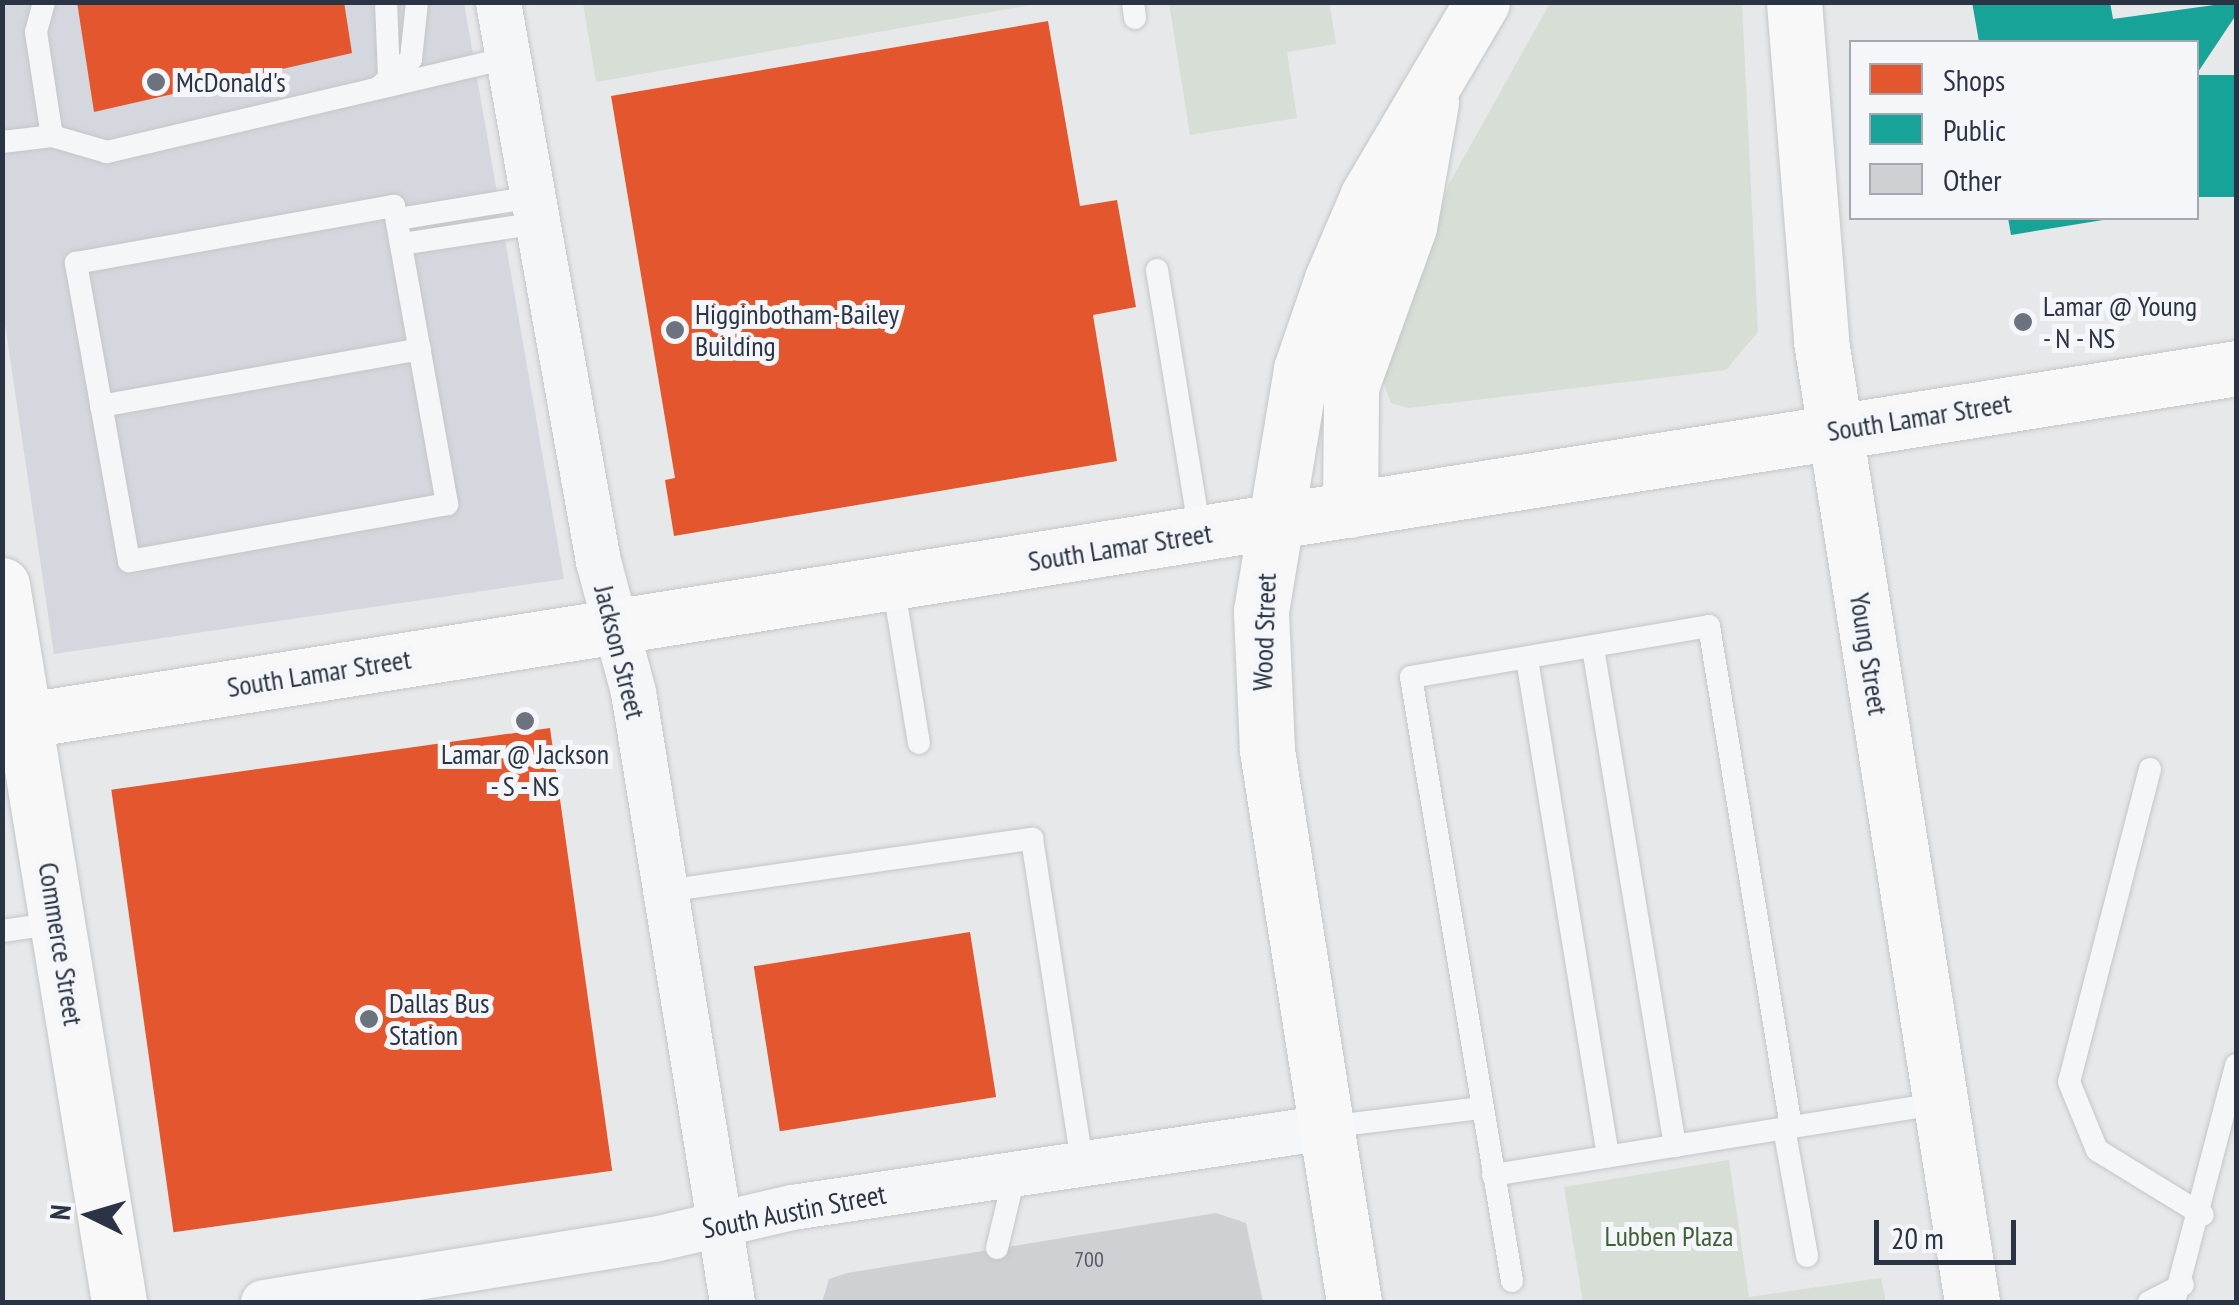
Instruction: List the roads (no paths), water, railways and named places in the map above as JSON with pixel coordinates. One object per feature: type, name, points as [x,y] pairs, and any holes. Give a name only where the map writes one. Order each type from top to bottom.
[{"type":"main road","name":"Wood Street","points":[[1354,1302],[1259,690],[1271,523],[1301,369],[1332,279],[1432,79],[1482,2]]},
{"type":"main road","name":"Young Street","points":[[1794,2],[1809,245],[1834,430],[1972,1302]]},
{"type":"main road","points":[[1350,510],[1350,387],[1409,227],[1432,79]]},
{"type":"main road","name":"South Lamar Street","points":[[14,722],[2236,368]]},
{"type":"main road","name":"Commerce Street","points":[[2,585],[14,722],[58,922],[119,1302]]},
{"type":"street","name":"Jackson Street","points":[[498,2],[666,892],[732,1302]]},
{"type":"street","name":"South Austin Street","points":[[263,1302],[1082,1161],[1326,1126]]},
{"type":"lane","points":[[44,2],[36,32],[52,136]]},
{"type":"lane","points":[[386,2],[389,78]]},
{"type":"lane","points":[[368,98],[411,59],[417,2]]},
{"type":"lane","points":[[2,142],[52,136],[107,152],[368,98],[508,58]]},
{"type":"lane","points":[[394,206],[398,220],[447,504],[128,561],[76,263],[394,206]]},
{"type":"lane","points":[[398,220],[535,210]]},
{"type":"lane","points":[[402,244],[535,210]]},
{"type":"lane","points":[[1157,270],[1200,534]]},
{"type":"lane","points":[[100,406],[420,349]]},
{"type":"lane","points":[[893,583],[919,743]]},
{"type":"lane","points":[[1512,1281],[1410,677],[1709,626],[1807,1256]]},
{"type":"lane","points":[[1594,648],[1675,1146]]},
{"type":"lane","points":[[1527,659],[1608,1156]]},
{"type":"lane","points":[[2150,769],[2069,1082],[2097,1150],[2203,1215]]},
{"type":"lane","points":[[666,892],[1032,839],[1082,1161]]},
{"type":"lane","points":[[2,931],[58,922]]},
{"type":"lane","points":[[2148,1302],[2178,1294],[2203,1215],[2236,1064]]},
{"type":"lane","points":[[1493,1175],[1938,1104]]},
{"type":"lane","points":[[1326,1126],[1481,1108]]},
{"type":"lane","points":[[998,1248],[1015,1173]]},
{"type":"place","name":"McDonald's","points":[[156,82]]},
{"type":"place","name":"Lamar @ Young - N - NS","points":[[2023,322]]},
{"type":"place","name":"Higginbotham-Bailey Building","points":[[675,330]]},
{"type":"place","name":"Lamar @ Jackson - S - NS","points":[[525,721]]},
{"type":"place","name":"Dallas Bus Station","points":[[369,1019]]},
{"type":"park label","name":"Lubben Plaza","points":[[1669,1236]]}]
